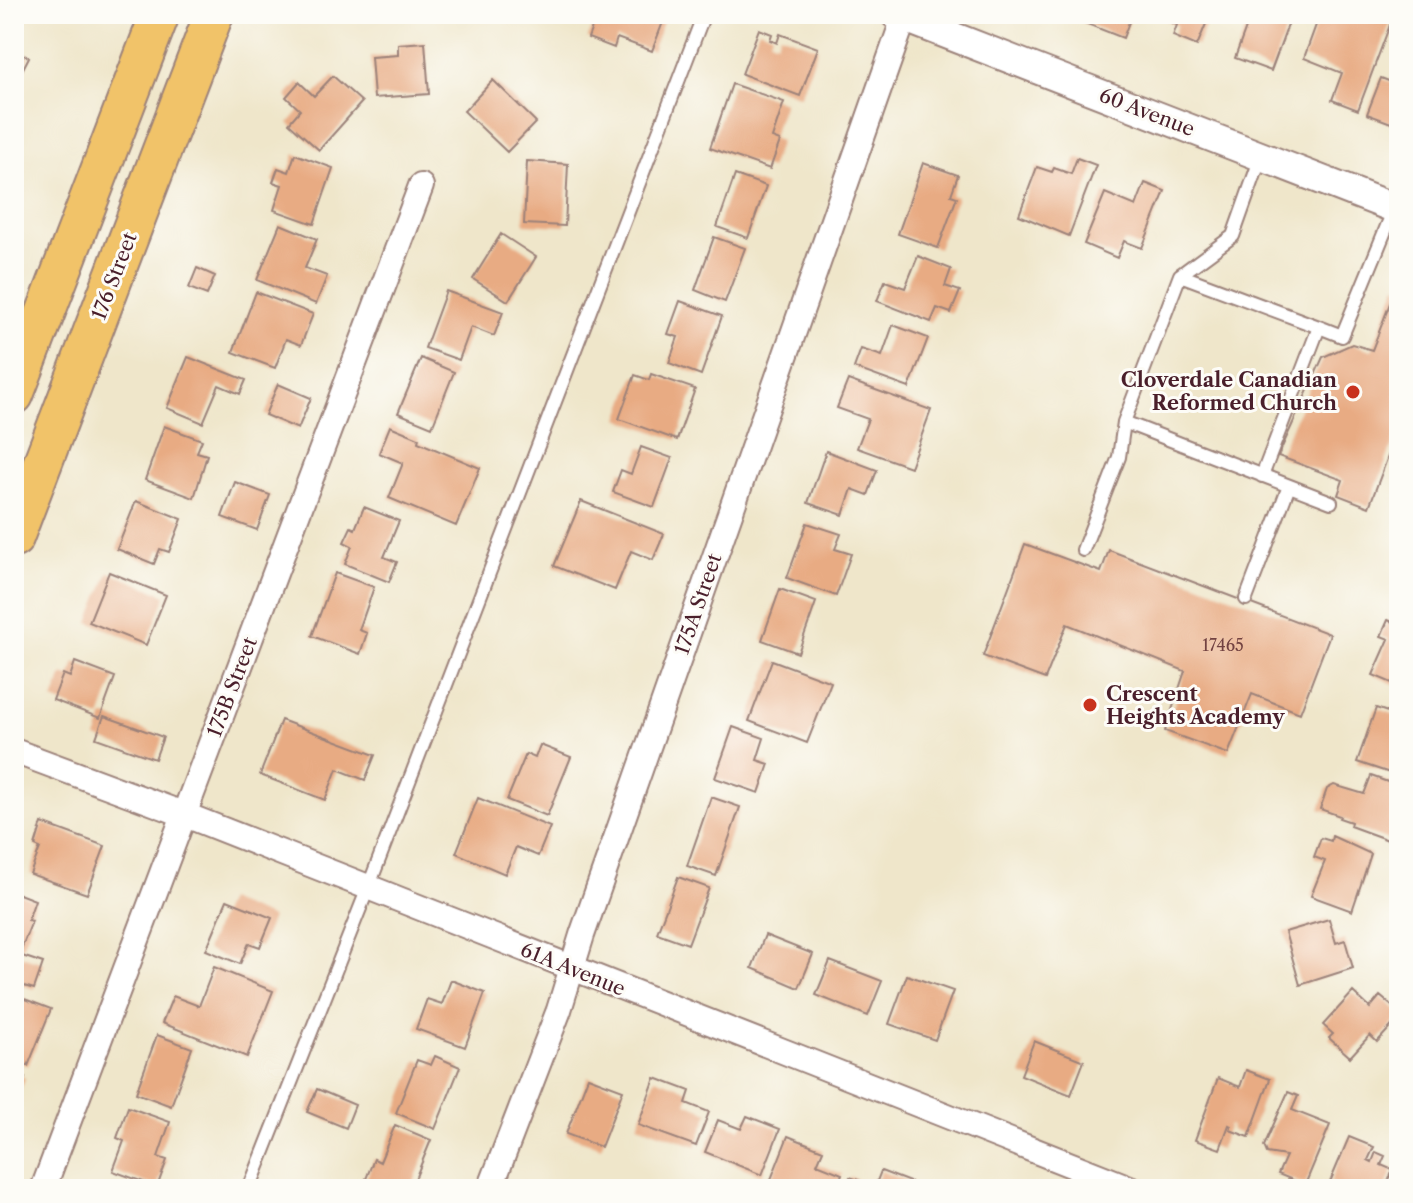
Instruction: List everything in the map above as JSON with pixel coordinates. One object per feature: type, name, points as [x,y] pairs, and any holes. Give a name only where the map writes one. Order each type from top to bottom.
[{"type":"highway","points":[[14,395],[160,14]]},
{"type":"highway","name":"176 Street","points":[[14,538],[214,14]]},
{"type":"street","name":"60 Avenue","points":[[901,15],[1397,210]]},
{"type":"street","name":"175A Street","points":[[490,1189],[559,1010],[901,15]]},
{"type":"street","name":"175B Street","points":[[43,1189],[421,186]]},
{"type":"street","name":"61A Avenue","points":[[14,751],[183,814],[1132,1189]]},
{"type":"lane","points":[[249,1189],[704,14]]},
{"type":"lane","points":[[1083,550],[1119,457],[1124,422],[1180,275],[1233,236],[1262,157]]},
{"type":"lane","points":[[1180,275],[1342,336],[1397,210]]},
{"type":"lane","points":[[1262,476],[1319,327]]},
{"type":"lane","points":[[1124,422],[1331,502]]},
{"type":"lane","points":[[1246,599],[1289,486]]},
{"type":"building","points":[[597,14],[666,14],[652,51],[617,38],[614,48],[588,38]]},
{"type":"building","points":[[1062,14],[1132,14],[1123,38]]},
{"type":"building","points":[[1168,14],[1210,14],[1197,46],[1173,36],[1177,25],[1166,20]]},
{"type":"building","points":[[1251,14],[1292,14],[1271,71],[1235,58]]},
{"type":"building","points":[[1320,14],[1394,14],[1358,110],[1332,100],[1342,73],[1304,58]]},
{"type":"building","points":[[759,29],[772,34],[770,40],[777,43],[780,34],[818,48],[800,96],[742,74]]},
{"type":"building","points":[[425,42],[429,94],[374,98],[371,57],[398,55],[398,44]]},
{"type":"building","points":[[14,51],[29,57],[14,86]]},
{"type":"building","points":[[333,76],[362,102],[319,150],[289,123],[300,110],[286,97],[299,82],[314,96]]},
{"type":"building","points":[[1381,78],[1399,85],[1399,126],[1367,114]]},
{"type":"building","points":[[493,80],[536,122],[507,152],[464,111]]},
{"type":"building","points":[[732,84],[784,102],[772,138],[780,141],[770,169],[710,148]]},
{"type":"building","points":[[295,154],[333,168],[314,224],[274,210],[282,185],[273,182],[278,168],[289,172]]},
{"type":"building","points":[[1077,158],[1096,165],[1069,236],[1019,215],[1037,167],[1052,172],[1054,168],[1071,174]]},
{"type":"building","points":[[527,161],[568,164],[565,226],[524,224]]},
{"type":"building","points":[[923,163],[958,175],[951,195],[957,197],[938,248],[898,234]]},
{"type":"building","points":[[735,175],[766,186],[748,238],[717,227]]},
{"type":"building","points":[[1145,183],[1165,191],[1142,248],[1124,241],[1117,258],[1084,244],[1105,193],[1136,206]]},
{"type":"building","points":[[280,224],[317,239],[305,268],[327,276],[316,304],[257,280]]},
{"type":"building","points":[[501,234],[536,257],[508,301],[473,279]]},
{"type":"building","points":[[714,237],[745,248],[725,302],[695,290]]},
{"type":"building","points":[[918,256],[951,269],[945,286],[960,291],[951,313],[937,308],[931,322],[877,301],[885,281],[905,288]]},
{"type":"building","points":[[197,268],[215,276],[207,295],[189,288]]},
{"type":"building","name":"Cloverdale Canadian Reformed Church","points":[[1397,285],[1399,427],[1369,507],[1338,495],[1343,480],[1278,456],[1323,357],[1352,344],[1372,350]]},
{"type":"building","points":[[446,291],[503,312],[494,336],[471,327],[459,360],[425,348]]},
{"type":"building","points":[[256,292],[313,314],[301,345],[286,339],[275,368],[233,352]]},
{"type":"building","points":[[680,301],[722,316],[701,375],[669,363],[678,337],[668,334]]},
{"type":"building","points":[[893,325],[928,338],[909,388],[854,368],[861,349],[882,356]]},
{"type":"building","points":[[188,357],[246,380],[240,394],[219,385],[203,423],[167,408]]},
{"type":"building","points":[[421,358],[454,372],[432,427],[398,413]]},
{"type":"building","points":[[651,374],[695,389],[677,440],[619,419],[635,375],[649,380]]},
{"type":"building","points":[[848,380],[931,410],[910,467],[857,448],[868,419],[837,408]]},
{"type":"building","points":[[278,384],[311,398],[298,429],[265,415]]},
{"type":"building","points":[[164,426],[202,440],[197,452],[207,455],[194,498],[145,480]]},
{"type":"building","points":[[390,426],[419,438],[418,442],[480,468],[456,526],[389,498],[403,463],[379,453]]},
{"type":"building","points":[[641,447],[672,458],[654,507],[613,492],[621,470],[631,474]]},
{"type":"building","points":[[826,451],[877,470],[868,495],[852,489],[843,515],[808,503]]},
{"type":"building","points":[[235,482],[270,495],[257,530],[222,517]]},
{"type":"building","points":[[136,501],[182,519],[169,552],[160,549],[154,564],[117,549]]},
{"type":"building","points":[[581,501],[664,534],[653,560],[631,551],[615,590],[554,566]]},
{"type":"building","points":[[364,507],[399,521],[384,557],[397,562],[389,582],[345,564],[352,546],[344,542],[351,527],[355,529]]},
{"type":"building","points":[[807,523],[841,534],[835,549],[851,554],[836,596],[787,578]]},
{"type":"building","name":"Crescent Heights Academy","points":[[1025,544],[1101,572],[1109,550],[1330,634],[1300,713],[1252,694],[1228,754],[1165,731],[1185,671],[1067,624],[1045,679],[983,656]]},
{"type":"building","points":[[109,572],[166,595],[146,645],[89,622]]},
{"type":"building","points":[[335,573],[374,587],[359,630],[367,633],[360,654],[312,636]]},
{"type":"building","points":[[780,589],[816,602],[798,653],[762,640]]},
{"type":"building","points":[[1388,620],[1399,621],[1399,686],[1373,675],[1389,639],[1381,636]]},
{"type":"building","points":[[772,660],[831,682],[807,743],[749,721]]},
{"type":"building","points":[[75,662],[115,677],[100,718],[53,700],[63,674],[70,677]]},
{"type":"building","points":[[1376,708],[1399,716],[1399,776],[1357,762]]},
{"type":"building","points":[[104,716],[163,737],[155,759],[96,738]]},
{"type":"building","points":[[281,720],[375,755],[365,780],[337,769],[325,800],[260,775]]},
{"type":"building","points":[[733,727],[764,738],[757,760],[769,764],[759,793],[715,778]]},
{"type":"building","points":[[540,745],[571,757],[547,816],[507,800],[526,754],[535,758]]},
{"type":"building","points":[[1371,776],[1399,786],[1399,844],[1350,826],[1351,822],[1320,809],[1327,789],[1334,785],[1364,794]]},
{"type":"building","points":[[711,797],[740,807],[716,876],[687,866]]},
{"type":"building","points":[[478,798],[550,827],[538,856],[516,847],[505,874],[456,853]]},
{"type":"building","points":[[42,823],[105,846],[87,894],[30,874],[40,848],[35,846]]},
{"type":"building","points":[[1332,836],[1371,854],[1352,911],[1311,896],[1325,861],[1314,857],[1321,838],[1331,841]]},
{"type":"building","points":[[678,877],[709,888],[688,944],[657,933]]},
{"type":"building","points":[[14,892],[35,900],[28,920],[32,921],[20,952],[14,950]]},
{"type":"building","points":[[227,900],[272,918],[260,947],[249,943],[240,964],[206,950]]},
{"type":"building","points":[[1329,919],[1336,943],[1345,940],[1353,968],[1300,985],[1285,932]]},
{"type":"building","points":[[765,935],[813,954],[799,988],[752,968]]},
{"type":"building","points":[[16,954],[43,963],[34,989],[14,983]]},
{"type":"building","points":[[830,961],[882,981],[868,1016],[816,995]]},
{"type":"building","points":[[214,967],[273,991],[247,1057],[162,1023],[173,996],[199,1006]]},
{"type":"building","points":[[907,975],[953,991],[935,1040],[889,1024]]},
{"type":"building","points":[[451,980],[485,993],[465,1047],[416,1029],[427,999],[442,1004]]},
{"type":"building","points":[[1353,992],[1370,1008],[1380,996],[1399,1012],[1399,1018],[1377,1042],[1370,1035],[1350,1057],[1329,1038],[1333,1034],[1323,1025]]},
{"type":"building","points":[[14,995],[51,1009],[28,1066],[14,1060]]},
{"type":"building","points":[[157,1035],[192,1048],[171,1106],[136,1093]]},
{"type":"building","points":[[1034,1041],[1084,1061],[1071,1095],[1021,1075]]},
{"type":"building","points":[[435,1056],[460,1067],[435,1129],[396,1113],[417,1060],[431,1065]]},
{"type":"building","points":[[1246,1070],[1270,1079],[1249,1137],[1230,1130],[1229,1125],[1220,1149],[1195,1140],[1218,1078],[1240,1087]]},
{"type":"building","points":[[14,1073],[25,1078],[14,1105]]},
{"type":"building","points":[[588,1077],[623,1090],[601,1147],[566,1134]]},
{"type":"building","points":[[655,1078],[690,1091],[686,1103],[709,1112],[696,1146],[638,1125]]},
{"type":"building","points":[[317,1089],[355,1105],[346,1128],[307,1112]]},
{"type":"building","points":[[1288,1092],[1298,1096],[1292,1110],[1330,1125],[1305,1185],[1278,1174],[1286,1156],[1267,1153],[1264,1146]]},
{"type":"building","points":[[128,1107],[170,1122],[158,1157],[167,1160],[157,1187],[113,1171],[124,1141],[117,1138]]},
{"type":"building","points":[[747,1116],[780,1129],[762,1175],[705,1152],[718,1120],[741,1129]]},
{"type":"building","points":[[395,1125],[431,1140],[411,1189],[378,1189],[364,1184],[374,1159],[380,1162]]},
{"type":"building","points":[[788,1136],[823,1150],[817,1164],[842,1174],[836,1189],[768,1187]]},
{"type":"building","points":[[1349,1137],[1374,1147],[1368,1160],[1372,1162],[1376,1152],[1385,1156],[1381,1165],[1393,1170],[1385,1189],[1348,1189],[1330,1182]]},
{"type":"building","points":[[881,1171],[915,1184],[913,1189],[845,1189],[850,1177],[875,1186]]},
{"type":"place","name":"Cloverdale Canadian Reformed Church","points":[[1353,392]]},
{"type":"place","name":"Crescent Heights Academy","points":[[1090,705]]}]
